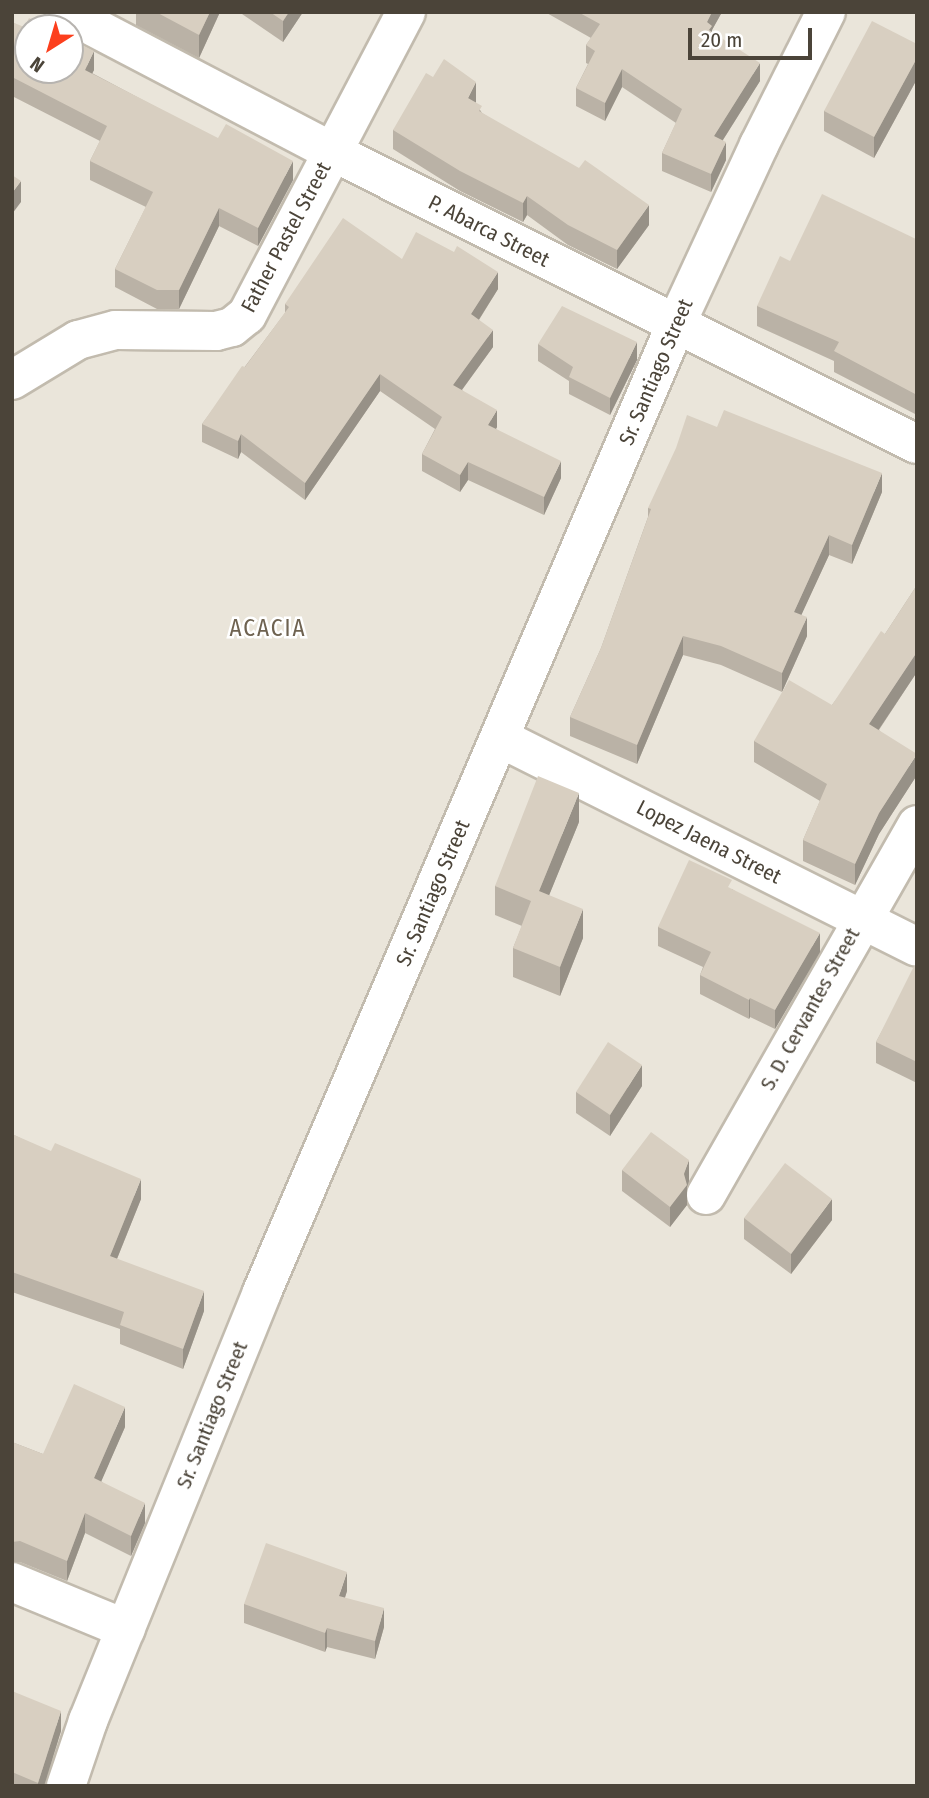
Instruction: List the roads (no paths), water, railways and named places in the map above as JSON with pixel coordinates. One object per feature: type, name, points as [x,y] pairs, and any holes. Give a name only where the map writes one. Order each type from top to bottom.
[{"type":"street","name":"P. Abarca Street","points":[[65,12],[331,151],[917,444]]},
{"type":"street","name":"Father Pastel Street","points":[[12,380],[78,340],[116,330],[158,328],[193,332],[232,327],[247,315],[406,12]]},
{"type":"street","name":"Sr. Santiago Street","points":[[66,1786],[125,1629],[262,1292],[676,324],[759,145],[826,12]]},
{"type":"street","name":"Lopez Jaena Street","points":[[500,738],[917,947]]},
{"type":"street","name":"S. D. Cervantes Street","points":[[706,1195],[861,918],[917,825]]},
{"type":"street","points":[[12,1582],[125,1629]]},
{"type":"district","name":"ACACIA","points":[[268,628]]}]
